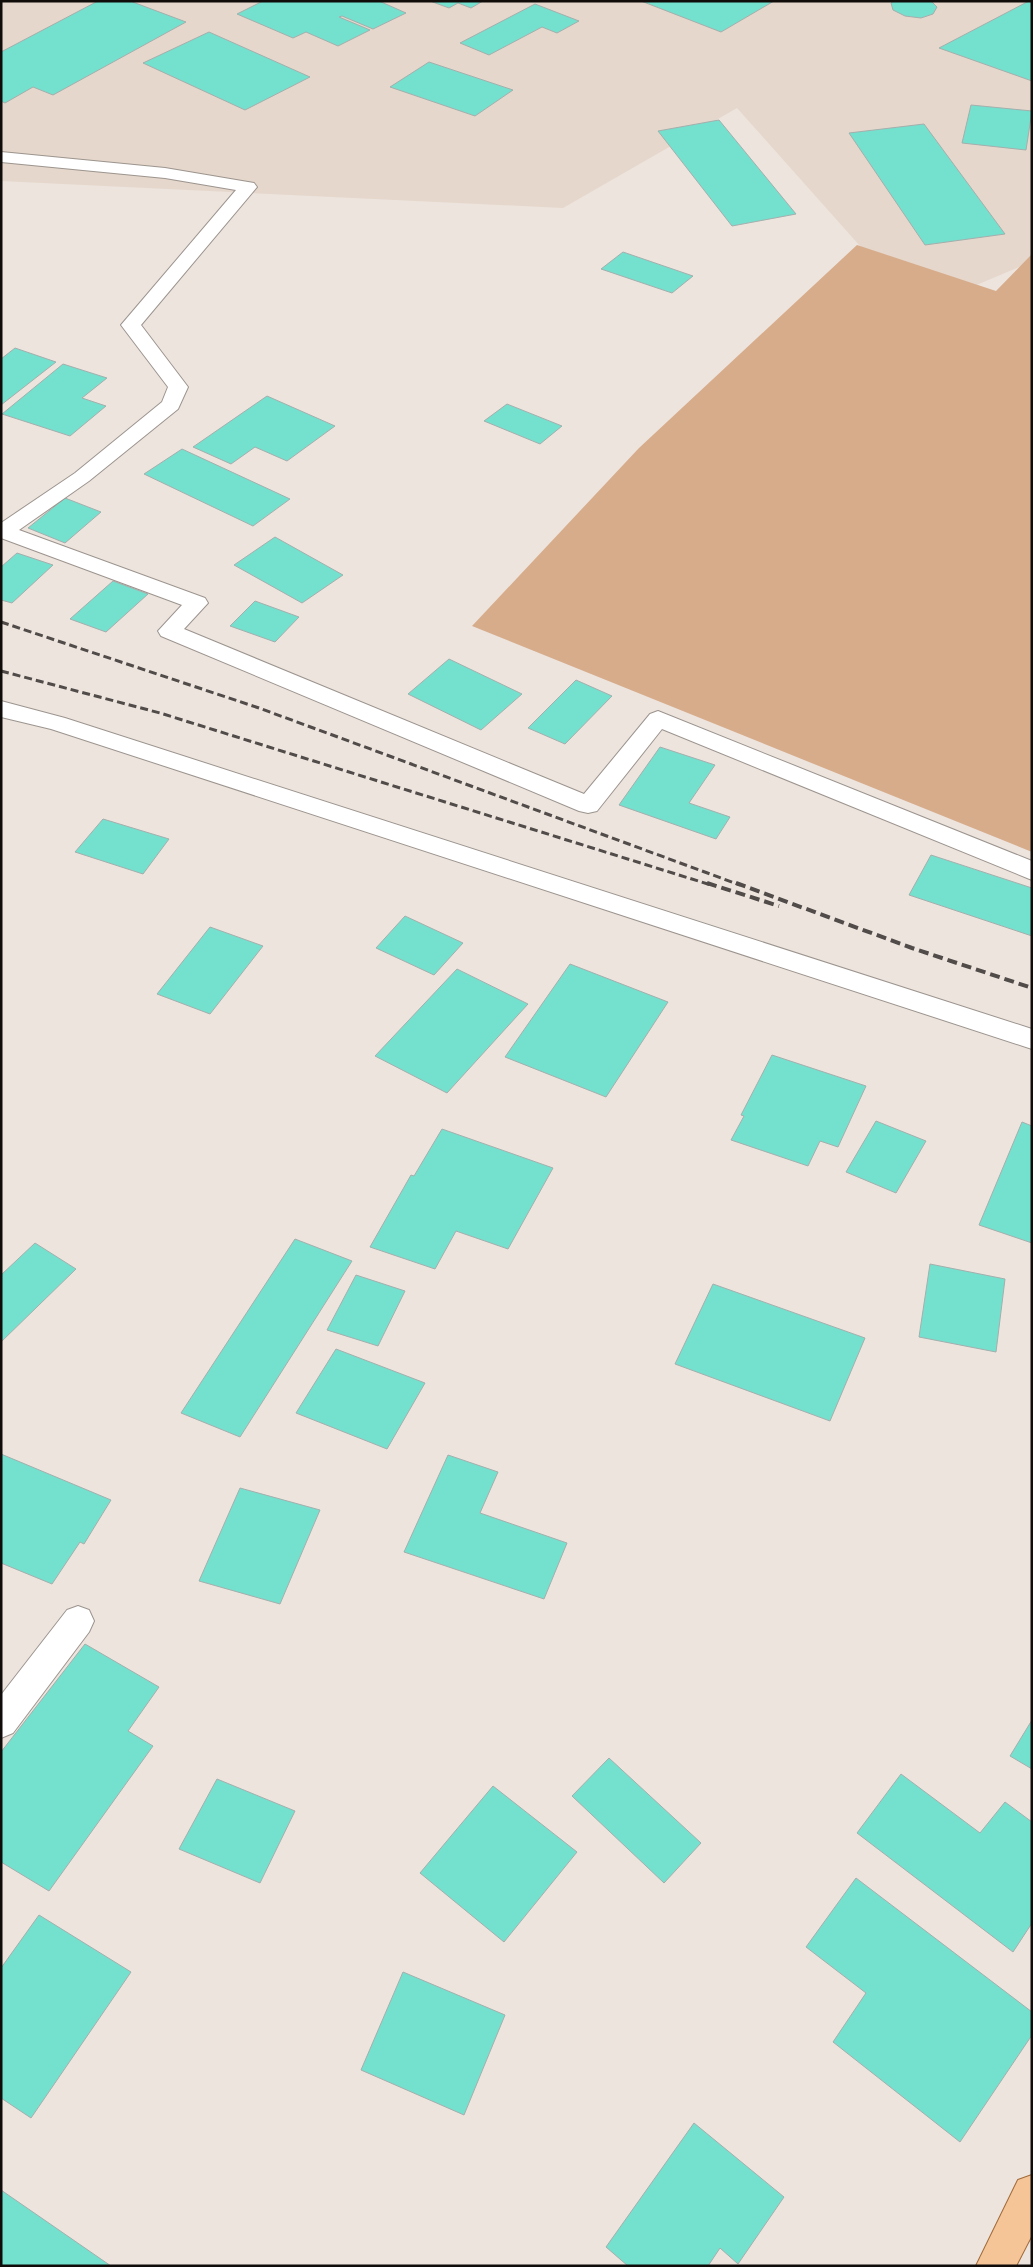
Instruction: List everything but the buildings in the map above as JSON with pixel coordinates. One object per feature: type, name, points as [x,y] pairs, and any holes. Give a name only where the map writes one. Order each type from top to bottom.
[{"type":"main road","points":[[996,2266],[1032,2194]]},
{"type":"street","points":[[1,157],[165,174],[248,188],[131,325],[178,387],[170,405],[82,477],[2,532]]},
{"type":"street","points":[[2,532],[196,603],[169,631],[588,805],[658,719],[1032,870]]},
{"type":"street","points":[[1,709],[66,726],[1032,1038]]},
{"type":"street","points":[[1,1722],[78,1621]]},
{"type":"shaded area","points":[[1,1],[1032,1],[1032,258],[1026,264],[917,310],[737,108],[563,208],[1,181]]},
{"type":"shaded area","points":[[857,245],[996,291],[1032,254],[1032,852],[472,626],[639,448]]},
{"type":"railway","points":[[1,622],[259,708],[740,885]]},
{"type":"railway","points":[[1,671],[160,713],[711,885]]},
{"type":"railway","points":[[707,883],[779,906]]},
{"type":"railway","points":[[736,883],[912,948],[1032,988]]}]
